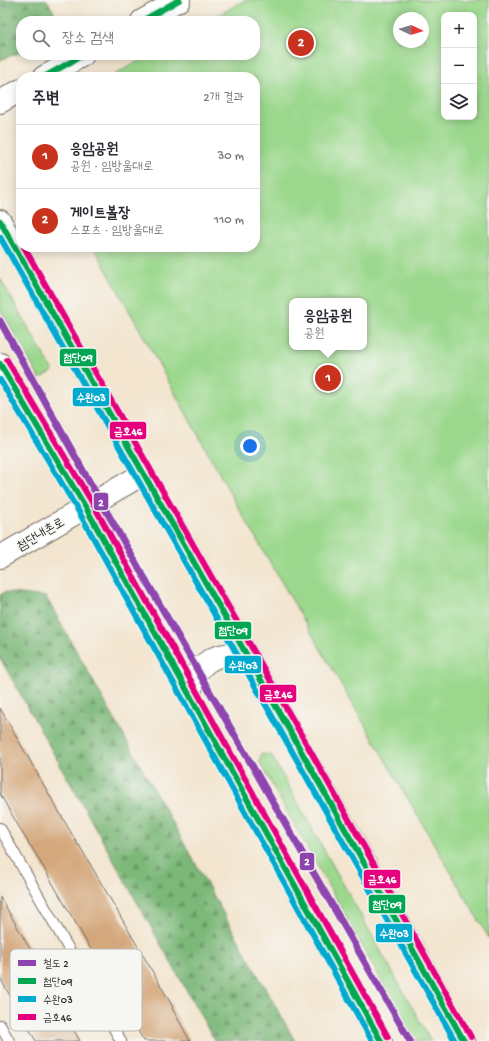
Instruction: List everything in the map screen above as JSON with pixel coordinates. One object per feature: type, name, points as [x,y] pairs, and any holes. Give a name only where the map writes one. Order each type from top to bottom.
[{"type":"main road","points":[[150,16],[171,2]]},
{"type":"main road","points":[[53,72],[74,60]]},
{"type":"main road","points":[[0,102],[16,93]]},
{"type":"main road","points":[[0,221],[16,249]]},
{"type":"main road","points":[[18,252],[382,893],[464,1041]]},
{"type":"main road","points":[[0,364],[86,508],[381,1041]]},
{"type":"main road","name":"첨단내촌로","points":[[0,557],[143,474]]},
{"type":"main road","points":[[191,698],[191,686],[195,675],[203,665],[212,658],[224,655],[236,655],[250,661]]},
{"type":"lane","points":[[0,828],[68,949]]},
{"type":"lane","points":[[0,1025],[10,1041]]},
{"type":"lane","points":[[114,1031],[120,1041]]},
{"type":"green space","points":[[0,0],[47,0],[56,16],[16,16],[16,54],[0,60]]},
{"type":"green space","points":[[245,0],[489,0],[489,938],[239,509],[97,252],[260,252],[260,72],[120,72],[140,60],[260,60],[260,16],[217,16]]},
{"type":"green space","points":[[0,278],[53,371],[40,379],[0,309]]},
{"type":"green space","points":[[5,592],[46,597],[295,1041],[215,1041],[0,658],[0,595]]},
{"type":"green space","points":[[261,754],[271,755],[431,1041],[415,1041],[260,763]]},
{"type":"building","points":[[0,708],[139,949],[91,949],[0,794]]},
{"type":"building","points":[[0,897],[30,949],[10,949],[10,996],[0,978]]},
{"type":"building","points":[[142,954],[173,1007],[172,1008],[190,1041],[144,1041],[138,1031],[142,1031]]},
{"type":"building","points":[[30,1031],[74,1031],[80,1041],[36,1041]]},
{"type":"rail line","name":"2","points":[[0,321],[85,474],[410,1041]]},
{"type":"transit line","name":"첨단09","points":[[151,16],[179,0]]},
{"type":"transit line","name":"첨단09","points":[[53,72],[74,60]]},
{"type":"transit line","name":"첨단09","points":[[0,221],[16,249]]},
{"type":"transit line","name":"수완03","points":[[0,237],[455,1041]]},
{"type":"transit line","name":"첨단09","points":[[18,252],[464,1041]]},
{"type":"transit line","name":"금호46","points":[[27,252],[471,1037]]},
{"type":"transit line","name":"금호46","points":[[7,360],[93,504],[388,1037]]},
{"type":"transit line","name":"첨단09","points":[[0,364],[86,508],[381,1041]]},
{"type":"transit line","name":"수완03","points":[[0,380],[79,512],[372,1041]]},
{"type":"place","name":"게이트볼장","points":[[301,43]]},
{"type":"place","name":"응암공원","points":[[328,378]]}]
